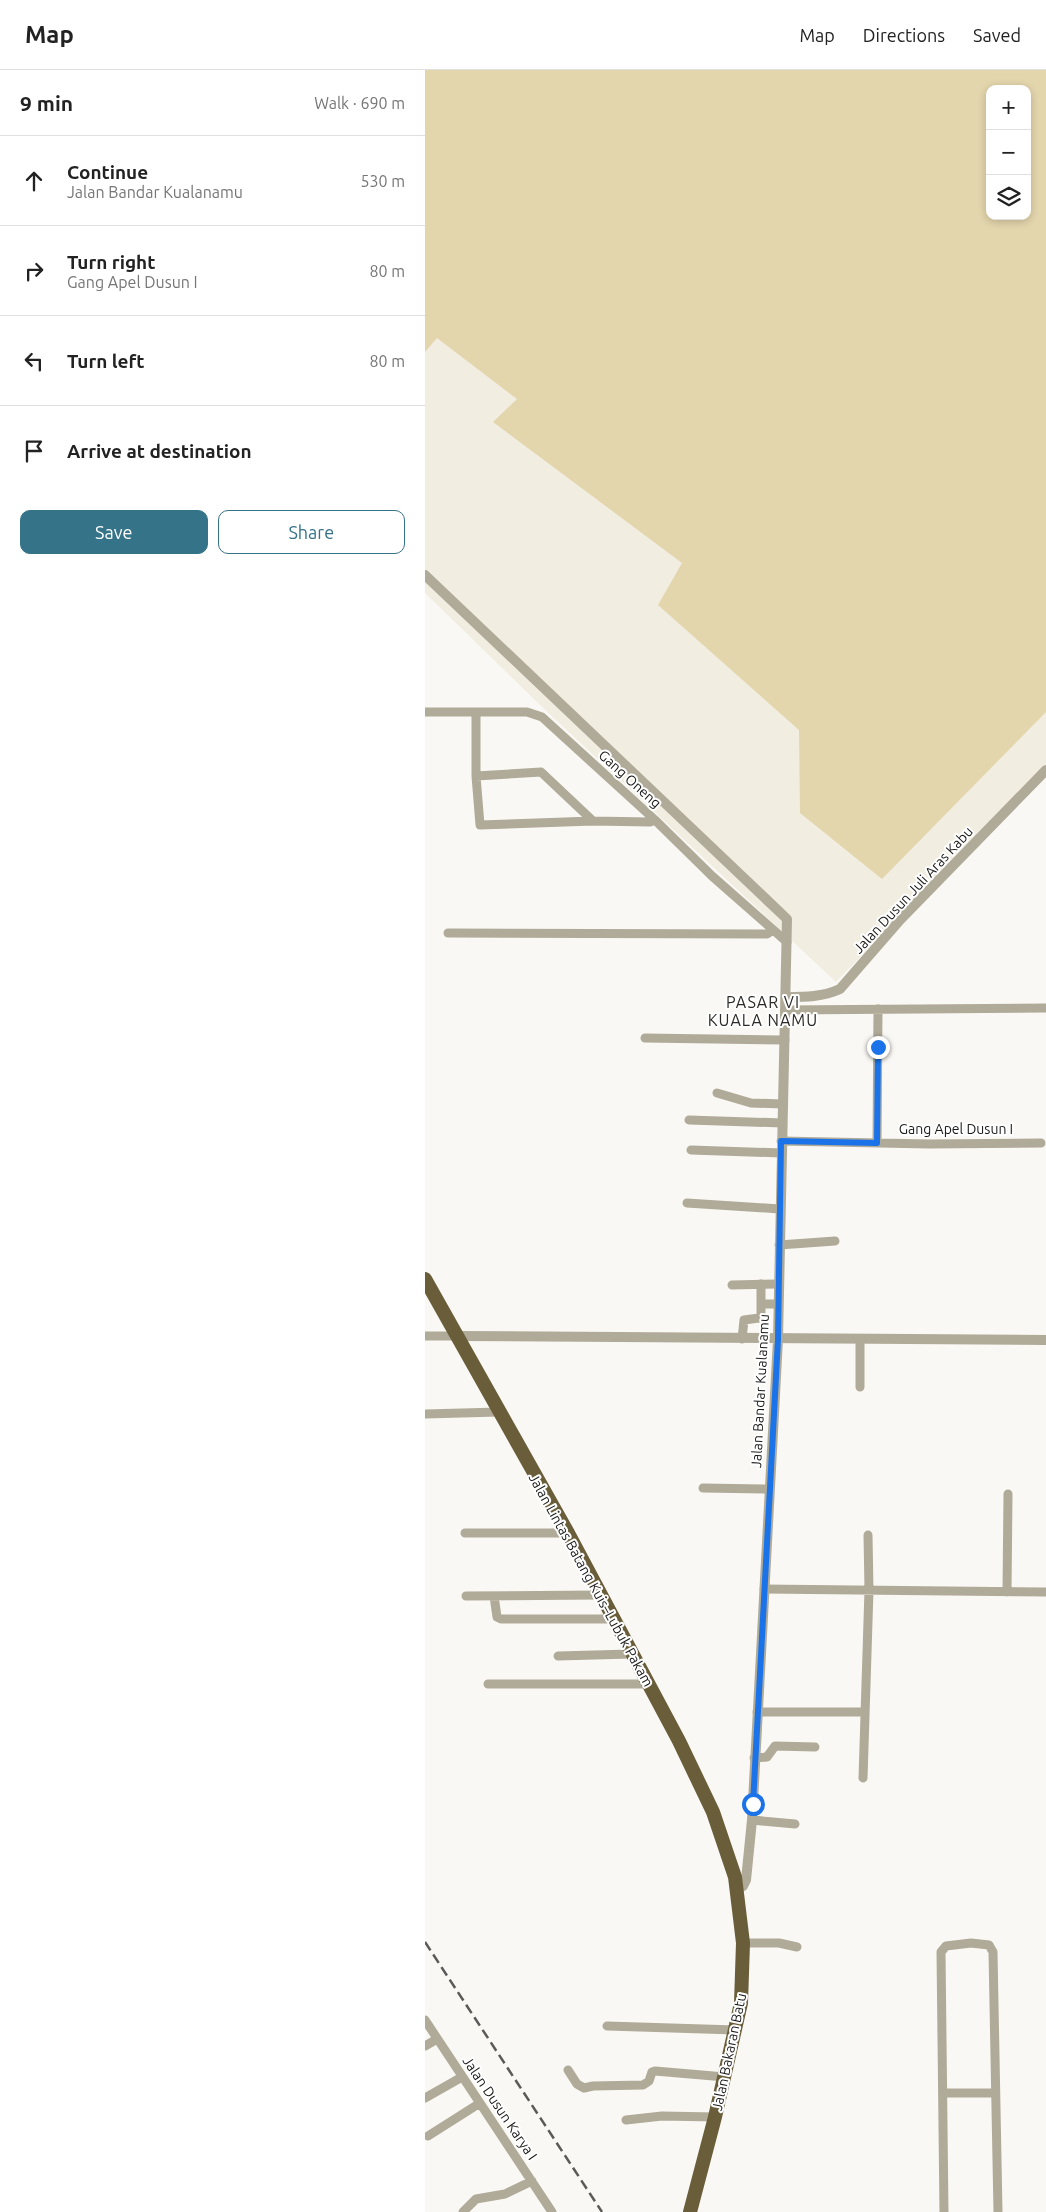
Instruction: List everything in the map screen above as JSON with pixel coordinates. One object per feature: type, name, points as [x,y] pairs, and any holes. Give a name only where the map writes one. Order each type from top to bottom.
[{"type":"highway","name":"Jalan Lintas Batang Kuis–Lubuk Pakam","points":[[425,1279],[568,1533],[692,1766],[713,1812],[737,1890]]},
{"type":"highway","name":"Jalan Bakaran Batu","points":[[690,2212],[725,2077],[741,1995],[743,1943],[737,1890]]},
{"type":"street","name":"Jalan Bandar Kualanamu","points":[[425,575],[787,919],[778,1339],[768,1489],[752,1820],[745,1880],[743,1886],[737,1890]]},
{"type":"street","name":"Gang Oneng","points":[[425,712],[527,712],[543,717],[655,820],[712,876],[787,942]]},
{"type":"street","points":[[475,712],[476,776],[480,825],[593,821],[650,822],[655,820]]},
{"type":"street","name":"Jalan Dusun Juli Aras Kabu","points":[[786,997],[831,994],[840,989],[900,920],[1046,770]]},
{"type":"street","points":[[476,776],[541,772],[593,821]]},
{"type":"street","points":[[448,933],[767,934],[773,930]]},
{"type":"street","points":[[815,996],[815,1009]]},
{"type":"street","points":[[785,1010],[1046,1008]]},
{"type":"street","points":[[877,1143],[878,1009]]},
{"type":"street","points":[[645,1038],[785,1040]]},
{"type":"street","points":[[717,1093],[751,1103],[783,1104]]},
{"type":"street","points":[[689,1120],[782,1123]]},
{"type":"street","name":"Gang Apel Dusun I","points":[[781,1141],[877,1143],[1041,1142]]},
{"type":"street","points":[[691,1150],[781,1153]]},
{"type":"street","points":[[687,1203],[780,1209]]},
{"type":"street","points":[[779,1245],[835,1241]]},
{"type":"street","points":[[732,1284],[779,1284]]},
{"type":"street","points":[[742,1339],[744,1320],[761,1316],[761,1284]]},
{"type":"street","points":[[761,1304],[778,1304]]},
{"type":"street","points":[[425,1336],[1046,1340]]},
{"type":"street","points":[[860,1339],[860,1387]]},
{"type":"street","points":[[425,1414],[499,1412]]},
{"type":"street","points":[[703,1488],[768,1489]]},
{"type":"street","points":[[1007,1592],[1008,1494]]},
{"type":"street","points":[[465,1533],[568,1533]]},
{"type":"street","points":[[863,1778],[869,1590],[868,1535]]},
{"type":"street","points":[[764,1588],[1046,1592]]},
{"type":"street","points":[[467,1596],[601,1595]]},
{"type":"street","points":[[494,1596],[495,1614],[501,1619],[614,1619]]},
{"type":"street","points":[[559,1656],[631,1654]]},
{"type":"street","points":[[488,1684],[648,1684]]},
{"type":"street","points":[[757,1712],[865,1712]]},
{"type":"street","points":[[754,1758],[767,1757],[775,1746],[815,1747]]},
{"type":"street","points":[[752,1820],[795,1824]]},
{"type":"street","points":[[743,1943],[779,1944],[797,1947]]},
{"type":"street","points":[[944,2212],[941,1952],[946,1946],[971,1943],[989,1945],[993,1952],[998,2212]]},
{"type":"street","name":"Jalan Dusun Karya I","points":[[425,2020],[552,2212]]},
{"type":"street","points":[[607,2026],[735,2030]]},
{"type":"street","points":[[425,2046],[437,2039]]},
{"type":"street","points":[[569,2070],[577,2084],[585,2088],[593,2086],[643,2086],[649,2081],[652,2072],[655,2071],[725,2077]]},
{"type":"street","points":[[425,2098],[462,2076]]},
{"type":"street","points":[[943,2093],[995,2093]]},
{"type":"street","points":[[428,2136],[480,2103]]},
{"type":"street","points":[[626,2120],[662,2116],[715,2117]]},
{"type":"street","points":[[463,2212],[476,2198],[505,2194],[532,2181]]},
{"type":"shaded area","points":[[425,70],[1046,70],[1046,765],[836,982],[539,704],[425,593]]},
{"type":"shaded area","points":[[425,70],[1046,70],[1046,712],[882,879],[800,813],[799,730],[658,605],[682,563],[493,422],[517,399],[437,338],[425,352]]},
{"type":"railway","points":[[425,1942],[602,2212]]},
{"type":"district","name":"PASAR VI KUALA NAMU","points":[[763,1011]]},
{"type":"route","points":[[753,1804],[768,1489],[778,1339],[781,1141],[877,1143],[878,1047]]}]
